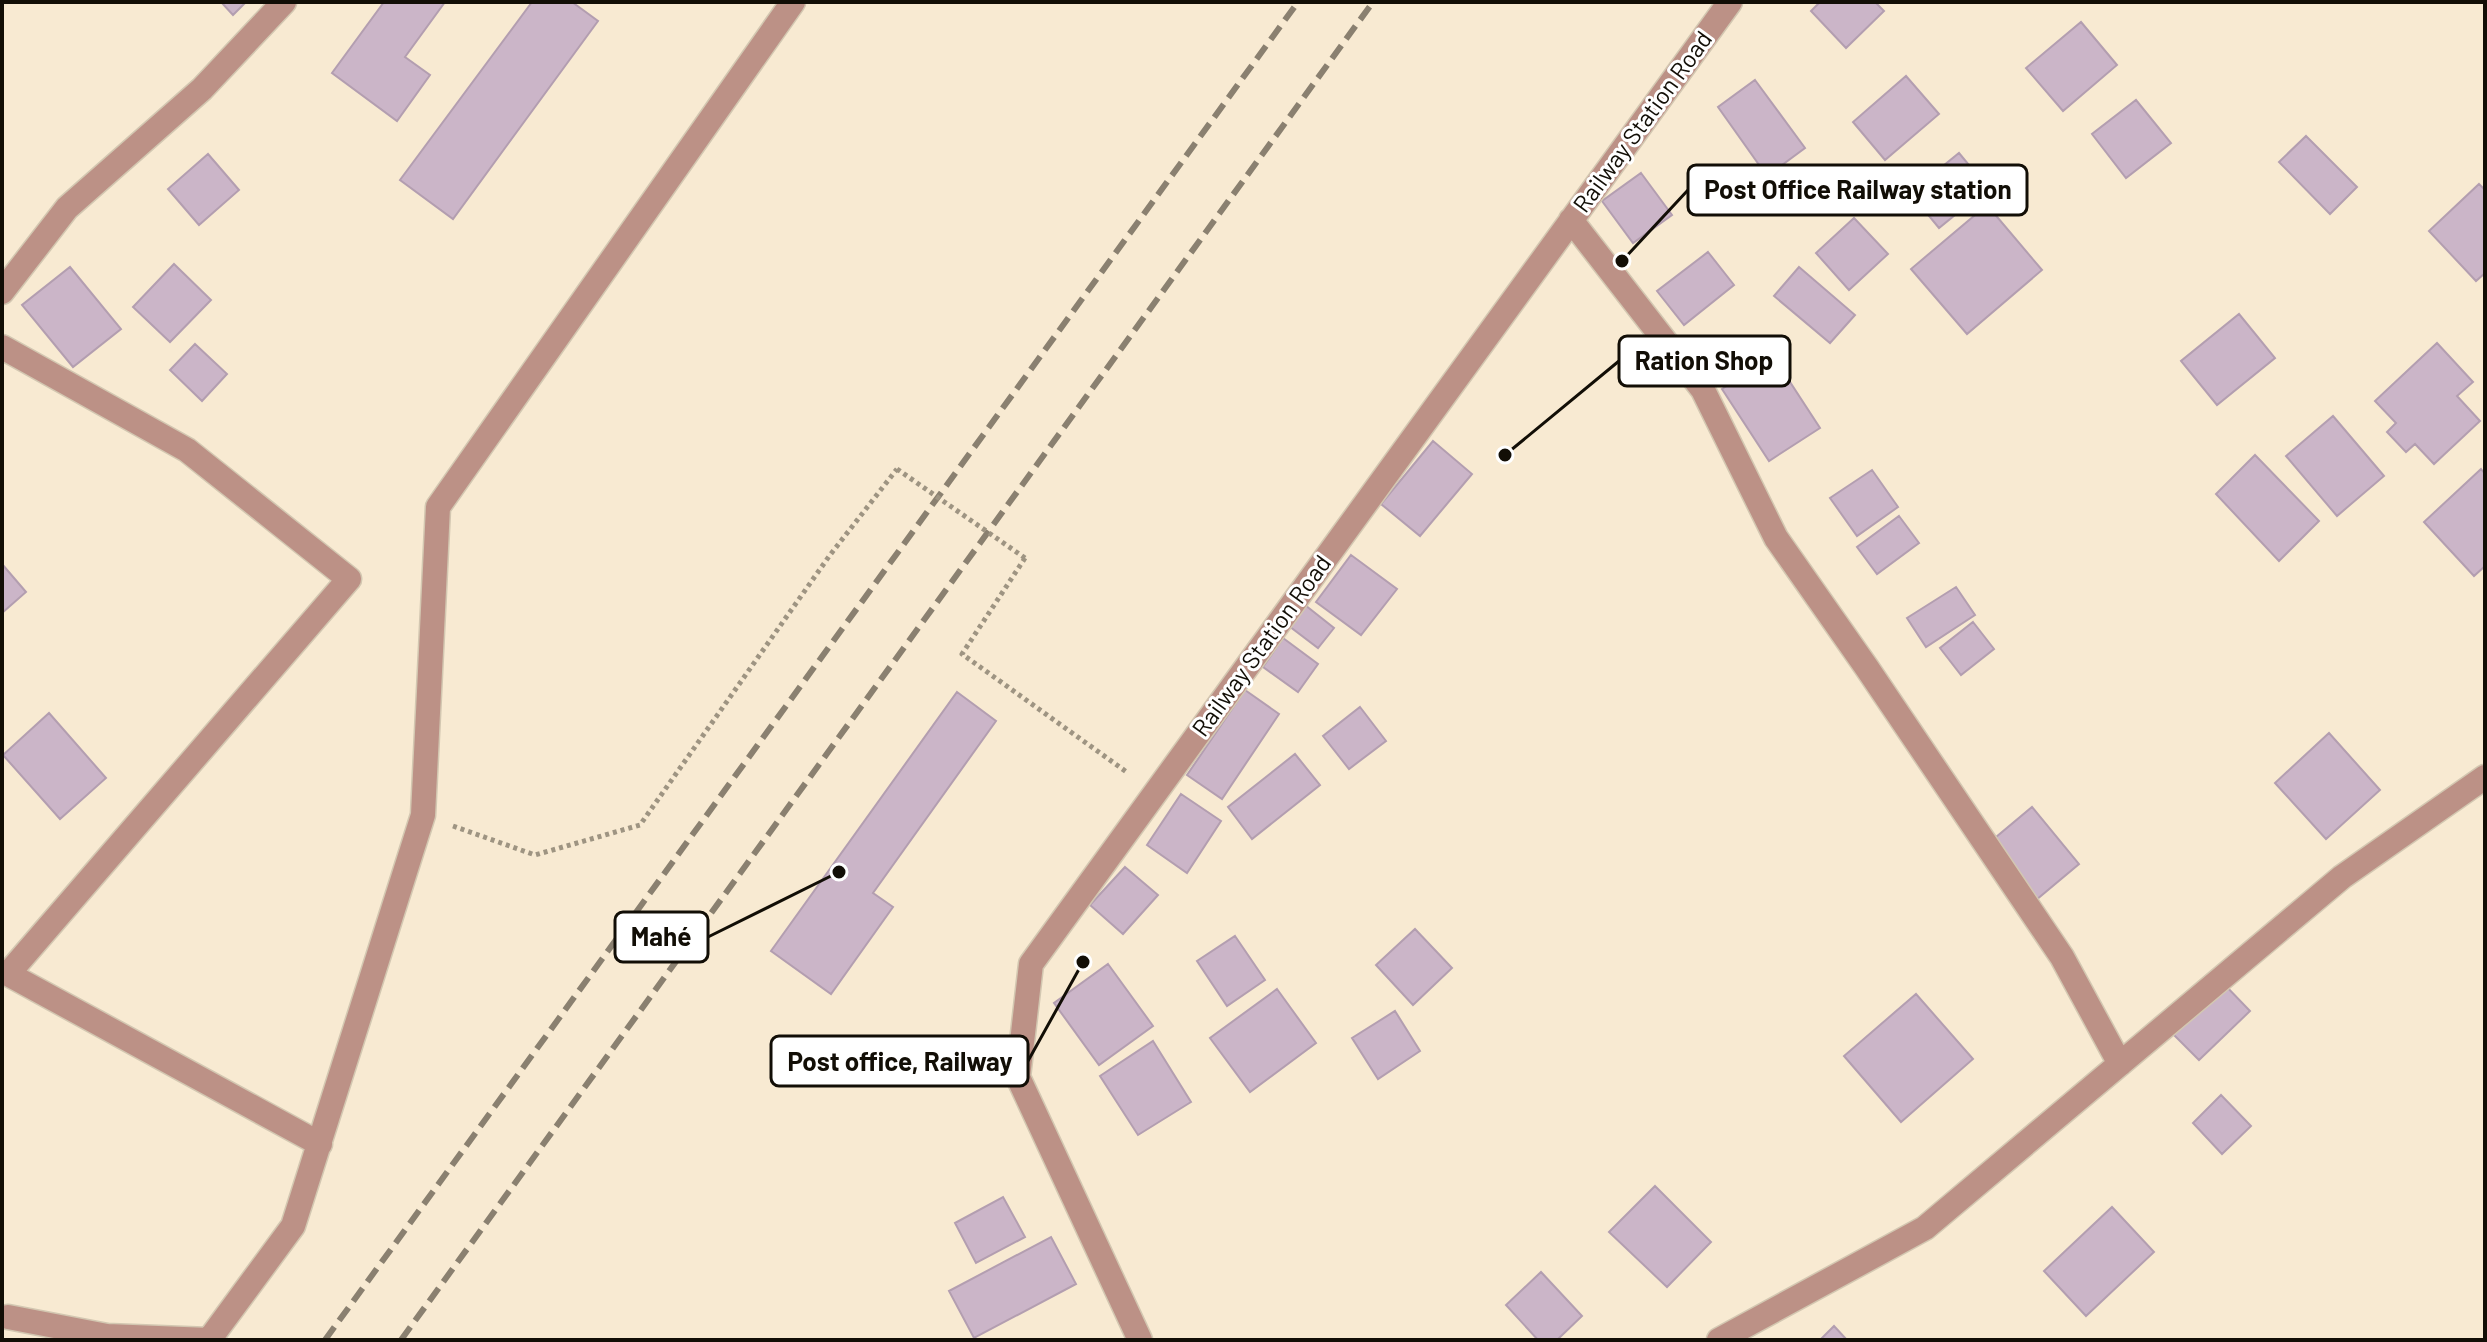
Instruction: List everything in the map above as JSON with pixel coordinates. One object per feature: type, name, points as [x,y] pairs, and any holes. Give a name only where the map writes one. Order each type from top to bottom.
[{"type":"street","points":[[2,292],[67,208],[202,89],[284,2]]},
{"type":"street","points":[[8,1317],[107,1336],[209,1340],[293,1226],[423,815],[438,507],[793,2]]},
{"type":"street","name":"Railway Station Road","points":[[1140,1340],[1018,1077],[1031,964],[1730,2]]},
{"type":"street","points":[[1571,220],[1703,390],[1776,538],[2062,957],[2120,1064]]},
{"type":"street","points":[[2,347],[187,450],[349,579],[8,974],[320,1144]]},
{"type":"street","points":[[1719,1340],[1925,1228],[2342,877],[2485,777]]},
{"type":"path","points":[[423,815],[535,855],[640,825],[830,555],[897,469],[1025,558],[962,654],[1155,793]]},
{"type":"building","points":[[221,2],[246,2],[233,15]]},
{"type":"building","points":[[384,2],[445,2],[405,57],[430,75],[397,121],[332,73]]},
{"type":"building","points":[[532,2],[572,2],[598,21],[453,219],[400,180]]},
{"type":"building","points":[[1820,2],[1875,2],[1884,11],[1846,48],[1811,11]]},
{"type":"building","points":[[2081,22],[2117,65],[2063,111],[2026,68]]},
{"type":"building","points":[[1906,76],[1939,114],[1885,160],[1853,122]]},
{"type":"building","points":[[1755,80],[1805,148],[1767,176],[1718,107]]},
{"type":"building","points":[[2136,100],[2171,143],[2126,178],[2092,134]]},
{"type":"building","points":[[2306,136],[2357,187],[2330,214],[2279,162]]},
{"type":"building","points":[[1959,153],[1988,188],[1939,228],[1910,193]]},
{"type":"building","points":[[208,154],[239,190],[199,225],[168,189]]},
{"type":"building","points":[[1641,173],[1672,215],[1633,243],[1602,201]]},
{"type":"building","points":[[2479,184],[2485,190],[2485,273],[2476,281],[2429,231]]},
{"type":"building","points":[[1987,205],[2042,270],[1967,334],[1911,269]]},
{"type":"building","points":[[1854,218],[1888,254],[1849,290],[1816,253]]},
{"type":"building","points":[[1708,252],[1734,285],[1684,325],[1657,291]]},
{"type":"building","points":[[174,264],[211,300],[170,342],[133,307]]},
{"type":"building","points":[[70,267],[121,329],[73,367],[22,305]]},
{"type":"building","points":[[1799,267],[1855,315],[1830,343],[1774,296]]},
{"type":"building","points":[[2239,314],[2275,358],[2217,405],[2181,361]]},
{"type":"building","points":[[2437,343],[2473,382],[2457,396],[2480,421],[2434,464],[2415,444],[2406,452],[2387,432],[2396,423],[2375,401]]},
{"type":"building","points":[[195,344],[227,374],[202,401],[170,370]]},
{"type":"building","points":[[1773,356],[1820,428],[1769,461],[1722,389]]},
{"type":"building","points":[[2333,416],[2384,476],[2337,516],[2286,456]]},
{"type":"building","points":[[1433,441],[1472,474],[1420,536],[1381,504]]},
{"type":"building","points":[[2255,455],[2319,521],[2279,561],[2216,494]]},
{"type":"building","points":[[2481,469],[2485,474],[2485,566],[2474,576],[2424,522]]},
{"type":"building","points":[[1872,470],[1898,507],[1857,536],[1830,498]]},
{"type":"building","points":[[1899,516],[1919,543],[1877,574],[1857,547]]},
{"type":"building","points":[[1351,555],[1397,589],[1361,635],[1316,602]]},
{"type":"building","points":[[2,564],[26,592],[2,613]]},
{"type":"building","points":[[1956,587],[1975,615],[1926,647],[1907,618]]},
{"type":"building","points":[[1305,605],[1334,628],[1318,648],[1289,626]]},
{"type":"building","points":[[1973,622],[1994,649],[1961,675],[1940,648]]},
{"type":"building","points":[[1283,638],[1318,664],[1298,692],[1263,667]]},
{"type":"building","points":[[1245,690],[1279,714],[1222,799],[1187,775]]},
{"type":"building","points":[[957,692],[996,721],[873,893],[893,907],[831,994],[771,951]]},
{"type":"building","points":[[1360,707],[1386,741],[1349,769],[1323,736]]},
{"type":"building","points":[[49,713],[106,778],[60,819],[3,755]]},
{"type":"building","points":[[2329,733],[2380,790],[2326,839],[2275,783]]},
{"type":"building","points":[[1295,754],[1320,785],[1252,839],[1228,807]]},
{"type":"building","points":[[1181,794],[1221,821],[1187,873],[1147,845]]},
{"type":"building","points":[[2032,807],[2079,864],[2036,900],[1989,843]]},
{"type":"building","points":[[1125,867],[1158,895],[1123,934],[1090,905]]},
{"type":"building","points":[[1415,929],[1452,968],[1413,1005],[1376,965]]},
{"type":"building","points":[[1235,936],[1265,980],[1227,1006],[1197,961]]},
{"type":"building","points":[[1108,964],[1153,1026],[1099,1065],[1054,1003]]},
{"type":"building","points":[[2222,982],[2250,1011],[2199,1060],[2171,1032]]},
{"type":"building","points":[[1277,989],[1316,1043],[1250,1092],[1210,1038]]},
{"type":"building","points":[[1916,994],[1973,1059],[1901,1122],[1844,1056]]},
{"type":"building","points":[[1395,1011],[1420,1051],[1378,1079],[1352,1038]]},
{"type":"building","points":[[1153,1041],[1191,1102],[1138,1135],[1100,1076]]},
{"type":"building","points":[[2221,1095],[2251,1126],[2222,1154],[2193,1123]]},
{"type":"building","points":[[1655,1186],[1711,1242],[1667,1287],[1609,1232]]},
{"type":"building","points":[[1003,1197],[1025,1237],[976,1263],[955,1223]]},
{"type":"building","points":[[2112,1207],[2154,1252],[2086,1316],[2044,1271]]},
{"type":"building","points":[[1051,1237],[1076,1284],[974,1338],[949,1291]]},
{"type":"building","points":[[1541,1272],[1582,1316],[1557,1340],[1538,1340],[1506,1305]]},
{"type":"building","points":[[1834,1326],[1847,1340],[1820,1340]]},
{"type":"railway","points":[[325,1340],[1298,2]]},
{"type":"railway","points":[[401,1340],[1373,2]]},
{"type":"place","name":"Post Office Railway station","points":[[1622,261]]},
{"type":"place","name":"Ration Shop","points":[[1505,455]]},
{"type":"place","name":"Mahé","points":[[839,872]]},
{"type":"place","name":"Post office, Railway","points":[[1083,962]]}]
